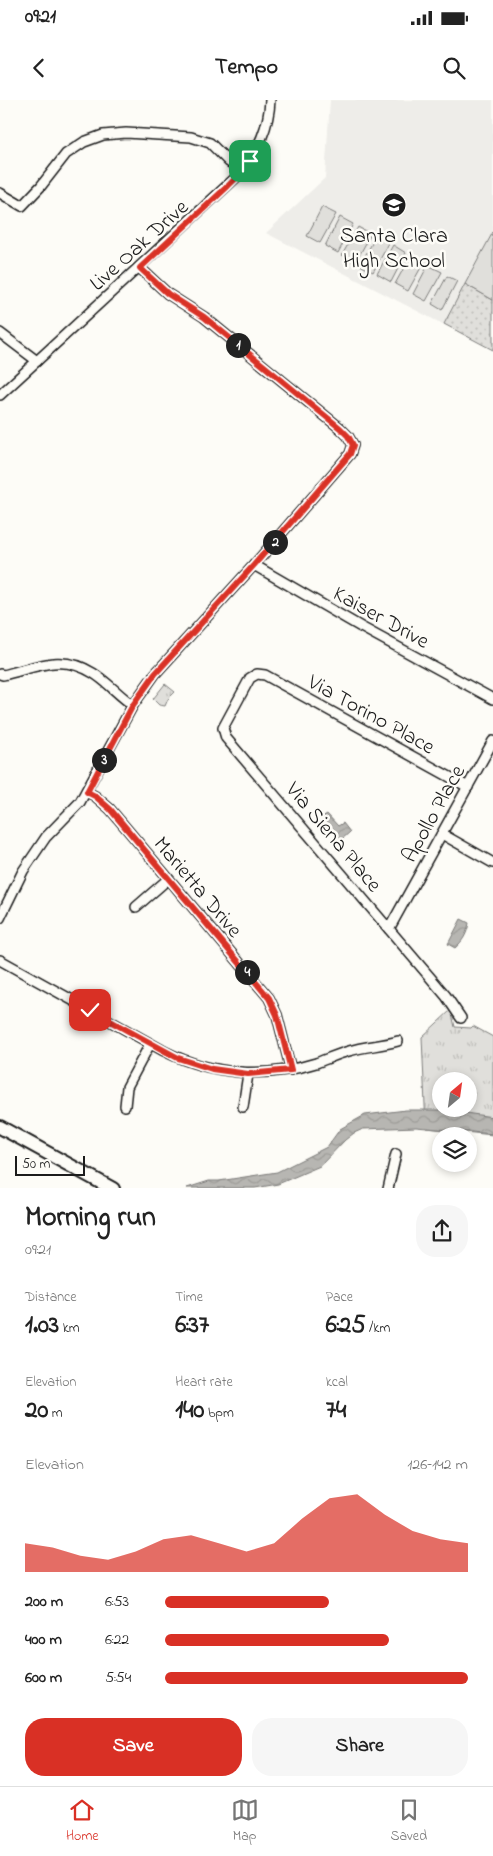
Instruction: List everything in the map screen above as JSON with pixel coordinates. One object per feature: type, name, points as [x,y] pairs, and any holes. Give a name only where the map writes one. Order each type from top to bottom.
[{"type":"main road","points":[[0,1127],[113,1188]]},
{"type":"street","name":"Live Oak Drive","points":[[0,395],[140,268],[243,171],[262,138],[268,121],[270,100]]},
{"type":"street","points":[[0,193],[22,206],[41,186],[66,154],[84,142],[102,135],[126,133],[190,137],[210,143],[229,162],[243,171]]},
{"type":"street","points":[[0,918],[23,871],[38,846],[79,804],[133,705],[155,674],[254,565],[350,454],[353,445],[340,428],[204,317],[168,294],[140,268]]},
{"type":"street","points":[[0,333],[37,361]]},
{"type":"street","name":"Kaiser Drive","points":[[254,565],[493,699]]},
{"type":"street","points":[[0,674],[3,675],[45,663],[71,663],[94,674],[133,705]]},
{"type":"street","name":"Via Torino Place","points":[[257,674],[264,675],[468,787]]},
{"type":"street","name":"Via Siena Place","points":[[257,674],[250,678],[226,721],[223,728],[226,738],[446,996],[461,1018]]},
{"type":"street","name":"Apollo Place","points":[[389,929],[493,742]]},
{"type":"street","name":"Marietta Drive","points":[[87,792],[95,796],[110,809],[167,880],[269,998],[277,1015],[291,1070]]},
{"type":"street","points":[[442,834],[493,863]]},
{"type":"street","points":[[136,907],[167,880]]},
{"type":"street","points":[[0,960],[150,1044],[178,1058],[212,1069],[248,1074],[291,1070],[317,1063],[347,1051],[398,1041]]},
{"type":"street","points":[[125,1106],[127,1087],[150,1044]]},
{"type":"street","points":[[243,1107],[248,1074]]},
{"type":"street","points":[[388,1188],[396,1154]]},
{"type":"shaded area","name":"Santa Clara High School","points":[[330,100],[493,100],[493,350],[266,233],[325,178]]},
{"type":"green space","points":[[322,207],[336,214],[320,243],[307,236]]},
{"type":"green space","points":[[340,217],[353,224],[338,253],[325,246]]},
{"type":"green space","points":[[358,227],[371,234],[355,263],[342,255]]},
{"type":"green space","points":[[493,232],[493,300],[465,284]]},
{"type":"green space","points":[[376,236],[389,243],[373,272],[360,265]]},
{"type":"green space","points":[[393,245],[406,253],[391,282],[377,274]]},
{"type":"green space","points":[[411,255],[424,262],[408,291],[395,284]]},
{"type":"green space","points":[[428,265],[442,272],[426,301],[413,294]]},
{"type":"green space","points":[[447,276],[457,281],[442,310],[432,304]]},
{"type":"green space","points":[[465,284],[493,300],[493,350],[444,324]]},
{"type":"green space","points":[[165,684],[175,692],[168,699],[165,706],[159,705],[153,699]]},
{"type":"green space","points":[[451,1010],[455,1027],[471,1028],[473,1026],[493,1037],[493,1135],[477,1133],[477,1127],[426,1128],[422,1037]]},
{"type":"water","points":[[327,814],[338,826],[343,823],[350,832],[341,840],[322,817]]},
{"type":"water","points":[[461,919],[469,923],[464,937],[455,948],[448,944]]},
{"type":"water","points":[[406,1110],[432,1110],[432,1118],[478,1118],[478,1115],[493,1117],[493,1134],[477,1133],[477,1127],[363,1129],[345,1140],[320,1166],[278,1184],[255,1188],[187,1188],[209,1181],[277,1172],[327,1147],[340,1129],[365,1115]]},
{"type":"place","name":"Santa Clara High School","points":[[394,205]]},
{"type":"route","points":[[90,1010],[178,1058],[212,1069],[248,1074],[291,1070],[277,1015],[269,998],[167,880],[110,809],[95,796],[87,792],[133,705],[145,687],[350,454],[353,445],[340,428],[204,317],[168,294],[140,268],[228,186],[250,161]]}]
